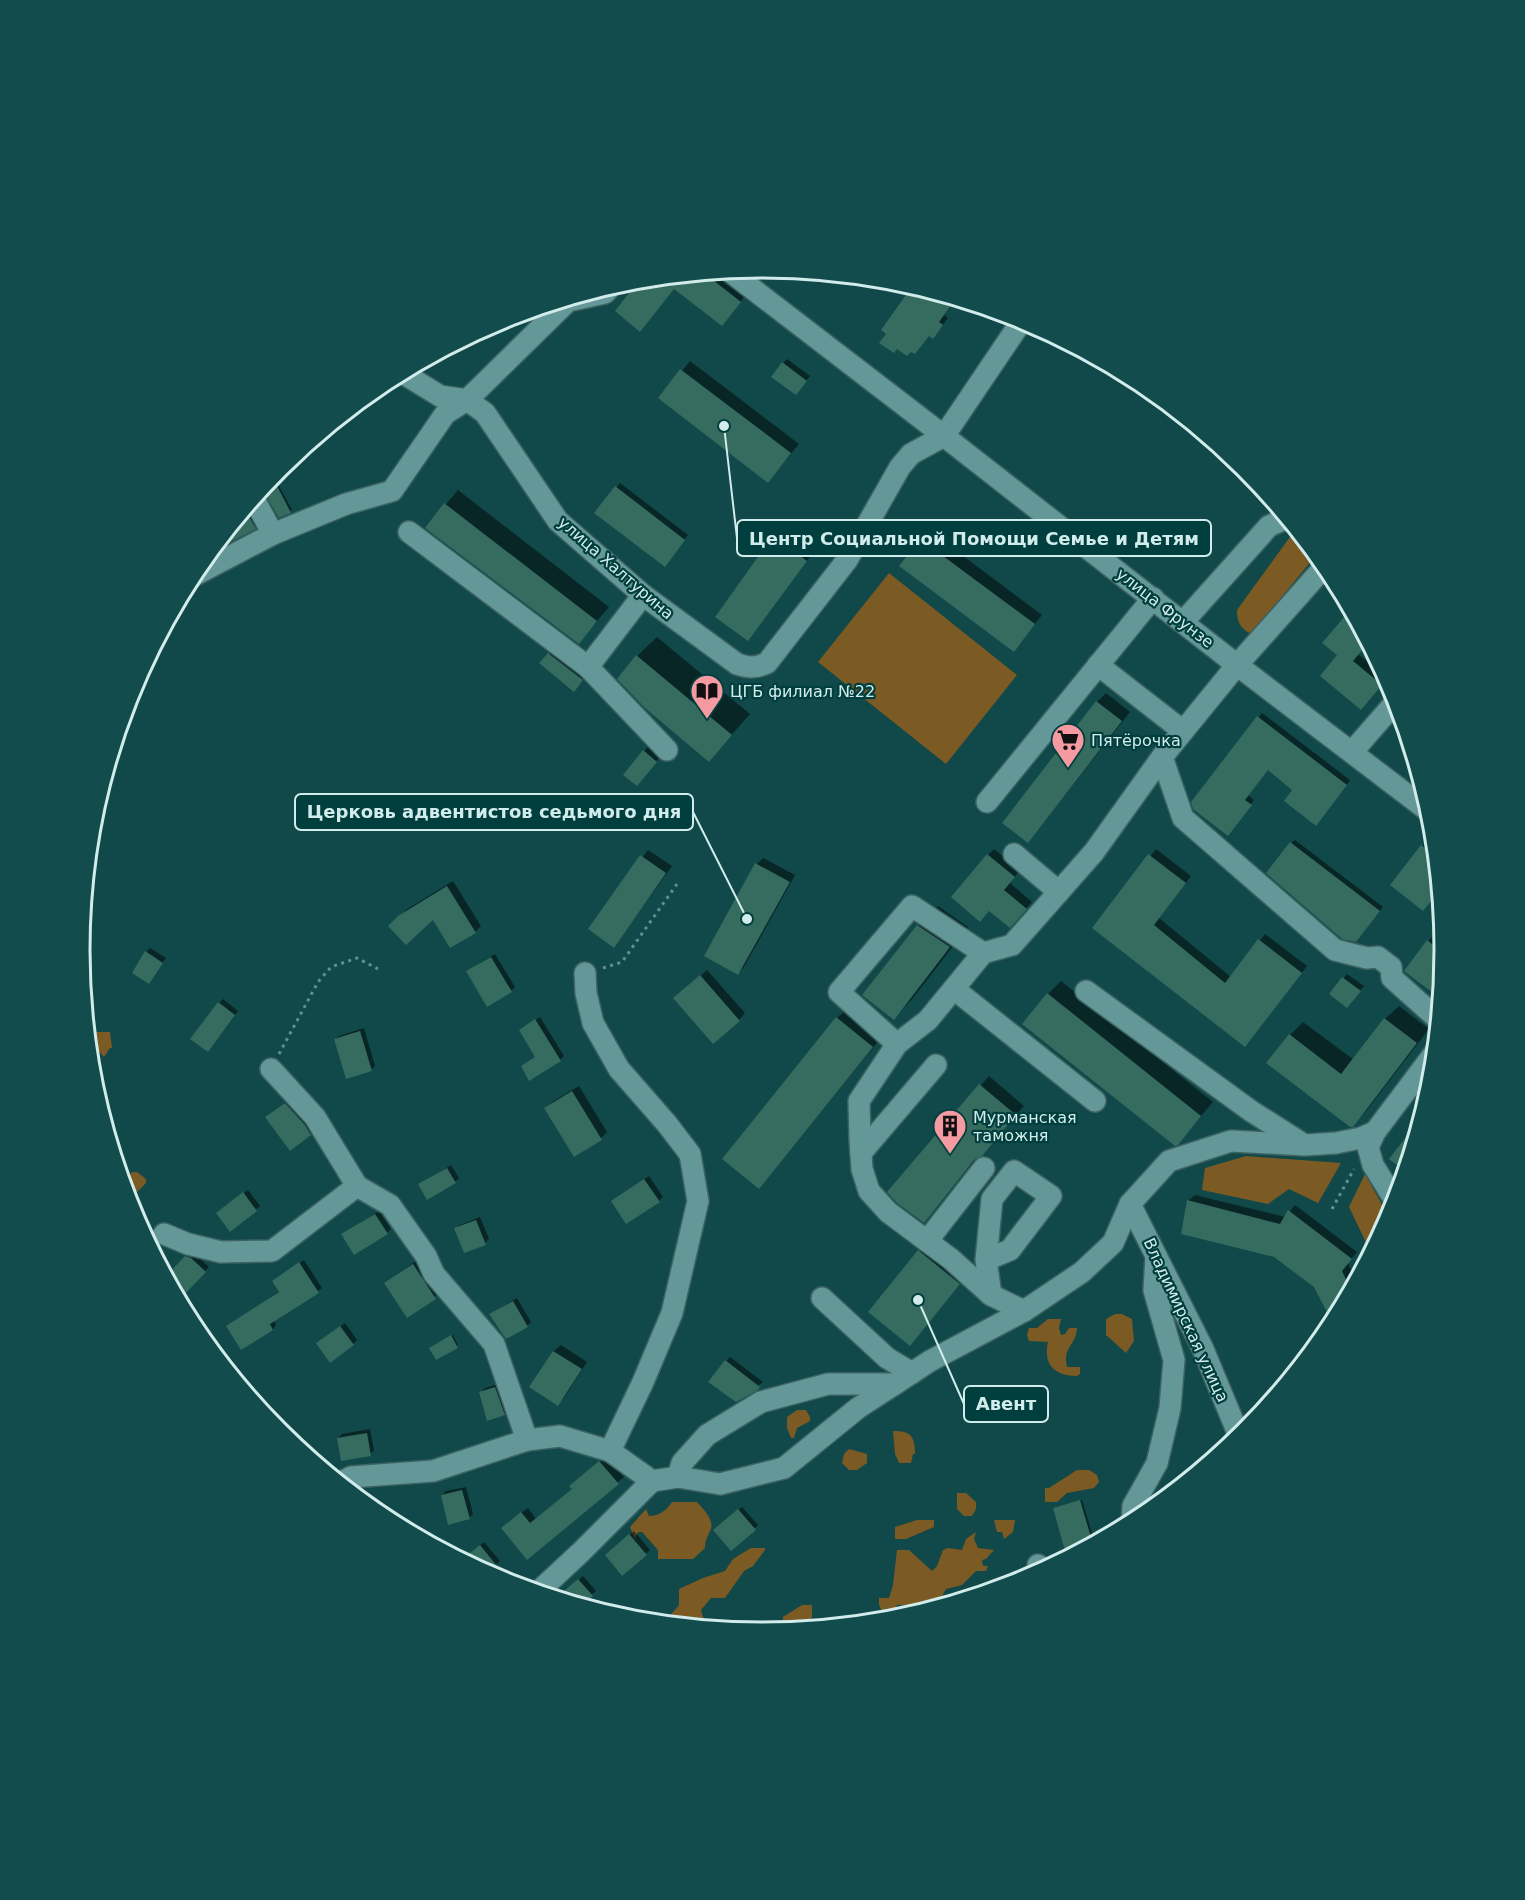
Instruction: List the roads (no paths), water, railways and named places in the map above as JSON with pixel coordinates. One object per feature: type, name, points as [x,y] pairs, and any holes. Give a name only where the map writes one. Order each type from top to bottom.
[{"type":"street","name":"улица Фрунзе","points":[[740,279],[1418,803]]},
{"type":"street","points":[[218,555],[346,504],[393,492],[445,414],[467,400],[560,309]]},
{"type":"street","points":[[944,436],[1017,328]]},
{"type":"street","points":[[410,378],[440,396],[467,400]]},
{"type":"street","name":"улица Халтурина","points":[[467,400],[485,413],[558,521],[643,595],[737,664],[757,668],[767,663],[847,560],[900,467],[911,454],[944,436]]},
{"type":"street","points":[[258,506],[273,534]]},
{"type":"street","points":[[1183,622],[1269,526],[1280,521]]},
{"type":"street","points":[[409,532],[588,667],[668,750]]},
{"type":"street","points":[[1024,1311],[991,1295],[951,1259],[888,1212],[869,1191],[862,1169],[859,1101],[897,1044],[928,1020],[983,953],[1012,945],[1094,852],[1162,757],[1237,665],[1319,572]]},
{"type":"street","points":[[588,667],[643,595]]},
{"type":"street","points":[[987,802],[1153,598]]},
{"type":"street","points":[[1098,665],[1183,731]]},
{"type":"street","points":[[1352,752],[1391,712]]},
{"type":"street","points":[[1162,757],[1182,818],[1335,950],[1378,957],[1391,967],[1392,978],[1432,1014]]},
{"type":"street","points":[[1014,854],[1059,892]]},
{"type":"street","points":[[897,1044],[839,992],[912,906],[983,953]]},
{"type":"street","points":[[585,973],[586,993],[593,1023],[619,1069],[690,1154],[698,1201],[672,1313],[643,1382],[610,1451]]},
{"type":"street","points":[[954,989],[1095,1101]]},
{"type":"street","points":[[1086,991],[1251,1111],[1305,1145]]},
{"type":"street","points":[[861,1152],[936,1065]]},
{"type":"street","points":[[1389,1194],[1365,1165],[1368,1147],[1375,1132],[1424,1066]]},
{"type":"street","points":[[271,1069],[315,1117],[357,1186],[390,1205],[426,1256],[434,1274],[494,1344],[527,1440]]},
{"type":"street","points":[[544,1586],[652,1481],[678,1477],[720,1484],[784,1468],[858,1408],[903,1378],[1024,1311],[1082,1272],[1113,1243],[1130,1204],[1168,1161],[1231,1141],[1305,1145],[1336,1143],[1361,1138],[1375,1132]]},
{"type":"street","points":[[927,1241],[984,1168]]},
{"type":"street","points":[[164,1234],[188,1244],[221,1252],[272,1251],[357,1186]]},
{"type":"street","name":"Владимирская улица","points":[[1130,1204],[1203,1349],[1236,1428]]},
{"type":"street","points":[[1133,1511],[1133,1506],[1157,1464],[1170,1408],[1174,1360],[1154,1290],[1156,1256]]},
{"type":"street","points":[[986,1260],[991,1295]]},
{"type":"street","points":[[822,1298],[886,1358],[903,1378]]},
{"type":"street","points":[[678,1477],[682,1463],[707,1435],[761,1402],[828,1384],[903,1378]]},
{"type":"street","points":[[347,1479],[433,1471],[527,1440],[560,1436],[610,1451],[652,1481]]},
{"type":"place","name":"Центр Социальной Помощи Семье и Детям","points":[[724,426]]},
{"type":"place","name":"ЦГБ филиал №22","points":[[707,720]]},
{"type":"place","name":"Пятёрочка","points":[[1068,769]]},
{"type":"place","name":"Церковь адвентистов седьмого дня","points":[[747,919]]},
{"type":"place","name":"Мурманская таможня","points":[[950,1155]]},
{"type":"place","name":"Авент","points":[[918,1300]]}]
